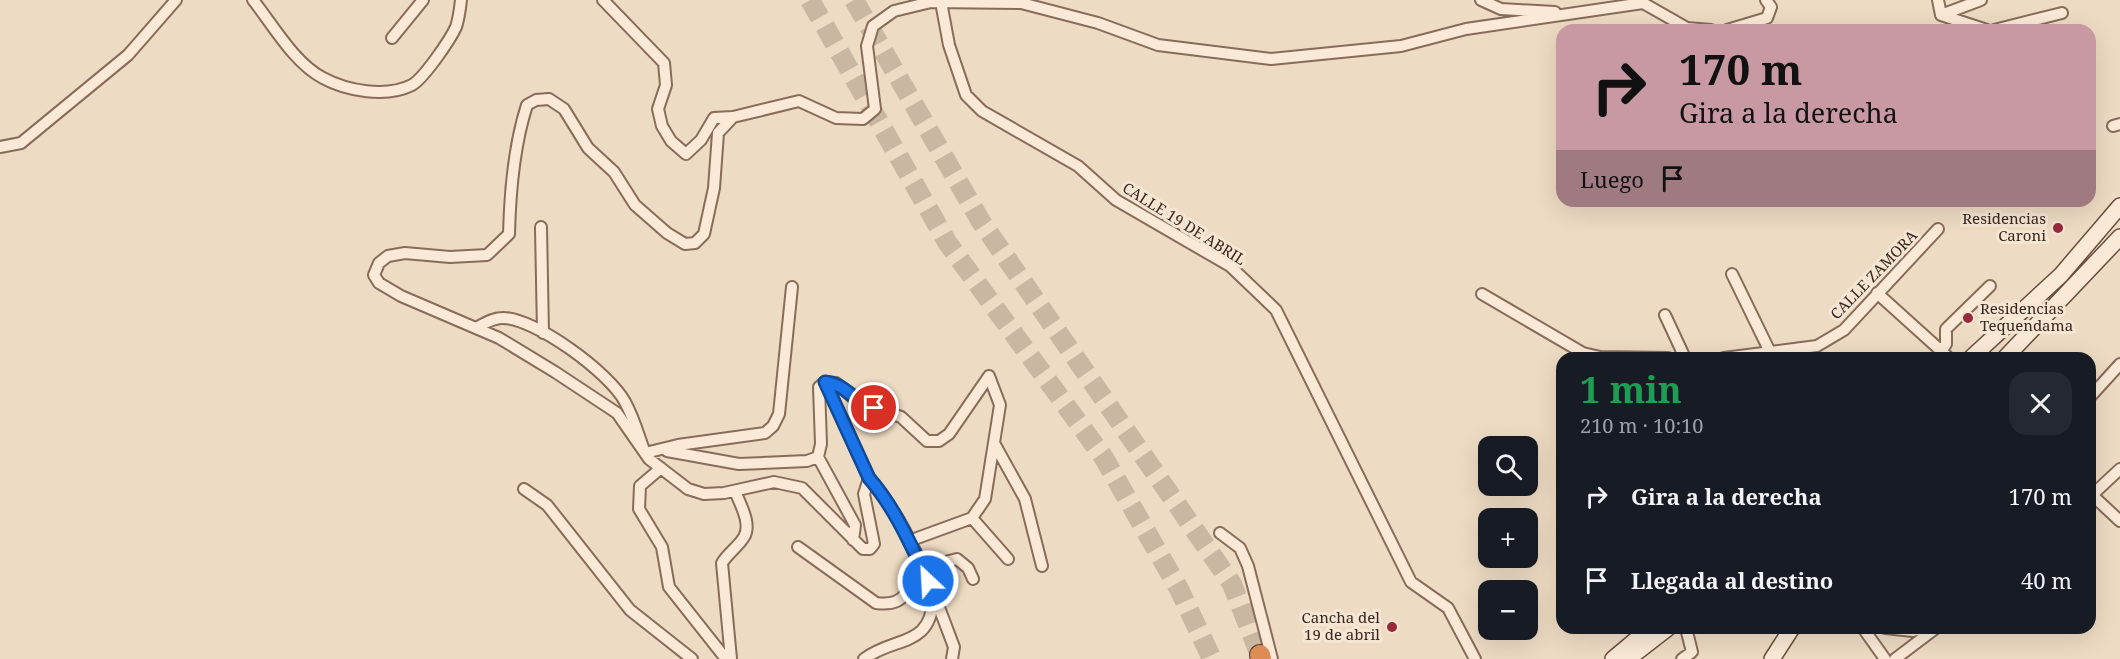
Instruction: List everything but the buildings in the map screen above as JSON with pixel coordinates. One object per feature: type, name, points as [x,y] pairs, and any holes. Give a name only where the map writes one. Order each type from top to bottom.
[{"type":"main road","points":[[1978,352],[2061,276],[2120,206]]},
{"type":"main road","points":[[2011,352],[2120,237]]},
{"type":"main road","points":[[1614,659],[1643,634]]},
{"type":"main road","points":[[1628,659],[1660,634]]},
{"type":"main road","points":[[1772,659],[1788,634]]},
{"type":"street","points":[[0,147],[21,142],[128,55],[176,0]]},
{"type":"street","points":[[253,0],[299,58],[322,78],[355,91],[385,91],[413,85],[435,60],[455,28],[461,0]]},
{"type":"street","points":[[392,38],[423,0]]},
{"type":"street","points":[[603,0],[664,63],[666,85],[658,110],[662,126],[680,152],[686,154],[701,140],[714,118],[733,117],[799,101],[836,118],[863,119],[875,109],[867,46],[873,27],[894,10],[941,2],[1021,3],[1098,23],[1158,45],[1271,59],[1401,46],[1466,29],[1586,14],[1643,3],[1680,24]]},
{"type":"street","points":[[1481,0],[1501,9],[1586,14]]},
{"type":"street","points":[[1746,24],[1767,18],[1771,7],[1766,0]]},
{"type":"street","points":[[1938,0],[1941,15]]},
{"type":"street","points":[[1941,15],[1981,0]]},
{"type":"street","name":"CALLE 19 DE ABRIL","points":[[941,2],[952,55],[966,95],[974,103],[1028,139],[1078,166],[1116,200],[1230,266],[1276,310],[1411,582],[1448,608],[1475,659]]},
{"type":"street","points":[[2018,24],[2062,13]]},
{"type":"street","points":[[1941,15],[1969,24]]},
{"type":"street","points":[[733,117],[718,133],[714,188],[704,234],[695,243],[685,244],[635,205],[614,172],[588,148],[564,109],[549,99],[536,100],[527,105],[522,120],[510,205],[509,234],[487,255],[450,257],[405,253],[388,256],[379,263],[374,275],[379,283],[401,296],[476,328],[555,372],[617,413],[645,453],[660,468],[688,489],[704,494],[735,491],[774,482],[802,488],[863,549],[870,549],[874,544],[864,494],[869,478]]},
{"type":"street","points":[[541,227],[543,333]]},
{"type":"street","name":"CALLE ZAMORA","points":[[1782,352],[1817,346],[1844,330],[1938,229]]},
{"type":"street","points":[[1732,274],[1770,352]]},
{"type":"street","points":[[1945,352],[1946,329],[1990,286]]},
{"type":"street","points":[[645,453],[678,445],[758,435],[773,426],[779,414],[792,287]]},
{"type":"street","points":[[1876,293],[1942,352]]},
{"type":"street","points":[[1482,294],[1581,352]]},
{"type":"street","points":[[1665,315],[1682,352]]},
{"type":"street","points":[[476,328],[502,318],[522,321],[585,361],[625,400],[645,453]]},
{"type":"street","points":[[2096,390],[2120,364]]},
{"type":"street","points":[[853,540],[855,525],[818,457],[821,444],[819,387],[825,382],[836,383],[859,403],[901,417],[927,441],[939,441],[949,434],[988,376],[1000,405],[985,499],[972,518],[909,541]]},
{"type":"street","points":[[825,382],[869,478],[880,491],[917,557],[954,647],[952,659]]},
{"type":"street","points":[[994,443],[1025,499],[1042,566]]},
{"type":"street","points":[[664,450],[739,464],[807,461],[818,457]]},
{"type":"street","points":[[660,468],[640,486],[639,509],[662,547],[669,587],[726,659]]},
{"type":"street","points":[[2096,491],[2120,469]]},
{"type":"street","points":[[524,489],[547,505],[630,610],[692,659]]},
{"type":"street","points":[[731,659],[722,563],[744,537],[747,529],[745,515],[735,491]]},
{"type":"street","points":[[2096,500],[2120,521]]},
{"type":"street","points":[[972,518],[1008,559]]},
{"type":"street","points":[[1220,533],[1240,548],[1248,566],[1264,658]]},
{"type":"street","points":[[798,547],[876,603],[886,604],[900,599],[909,591],[917,557]]},
{"type":"street","points":[[922,568],[957,559],[968,568],[973,579]]},
{"type":"street","points":[[864,659],[875,650],[919,634],[927,626],[932,614],[933,593]]},
{"type":"street","points":[[1682,659],[1692,652],[1693,647],[1688,634]]},
{"type":"street","points":[[1867,634],[1885,659]]},
{"type":"street","points":[[1895,659],[1928,634]]},
{"type":"tunnel","points":[[810,0],[947,242],[1104,458],[1179,589],[1212,659]]},
{"type":"tunnel","points":[[854,0],[980,220],[1232,584],[1260,655]]},
{"type":"place","name":"Residencias Caroni","points":[[2058,228]]},
{"type":"place","name":"Residencias Tequendama","points":[[1968,318]]},
{"type":"place","name":"Cancha del 19 de abril","points":[[1392,627]]},
{"type":"route","points":[[874,408],[859,403],[836,383],[825,382],[869,478],[880,491],[909,541],[928,581]]}]
